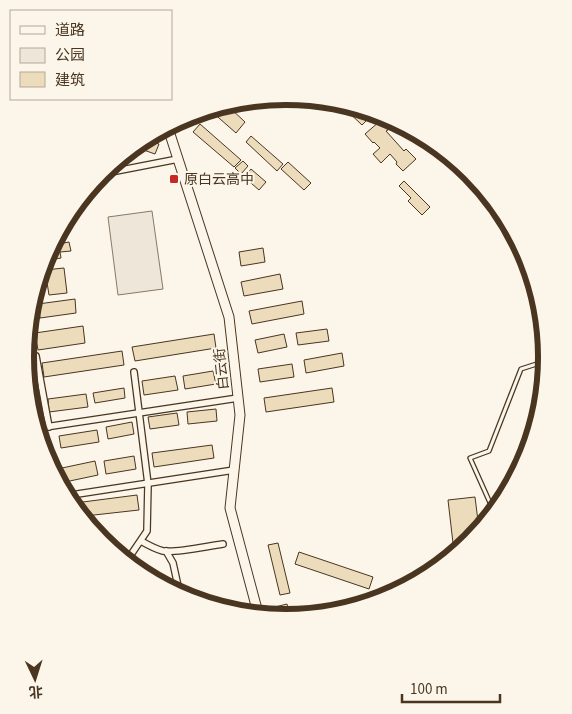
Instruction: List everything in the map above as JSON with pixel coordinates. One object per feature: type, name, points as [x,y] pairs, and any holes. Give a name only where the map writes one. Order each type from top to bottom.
[{"type":"main road","name":"白云街","points":[[170,133],[229,317],[240,415],[230,508],[257,607]]},
{"type":"street","points":[[116,171],[178,159]]},
{"type":"street","points":[[36,356],[48,427]]},
{"type":"street","points":[[131,556],[147,531],[148,484],[134,372]]},
{"type":"street","points":[[44,427],[238,398]]},
{"type":"street","points":[[74,494],[234,470]]},
{"type":"street","points":[[141,541],[150,547],[166,551],[223,544]]},
{"type":"street","points":[[166,551],[173,563],[178,585]]},
{"type":"lane","points":[[491,504],[470,458],[489,451],[521,369],[538,364]]},
{"type":"green space","points":[[152,211],[163,289],[118,295],[108,217]]},
{"type":"building","points":[[233,111],[245,122],[236,133],[215,115]]},
{"type":"building","points":[[349,113],[364,117],[367,120],[362,125]]},
{"type":"building","points":[[378,122],[382,124],[388,130],[386,131],[404,151],[406,149],[416,159],[403,171],[390,154],[381,163],[373,154],[380,148],[365,134]]},
{"type":"building","points":[[200,124],[241,160],[234,167],[193,132]]},
{"type":"building","points":[[251,136],[283,164],[277,171],[246,142]]},
{"type":"building","points":[[154,142],[159,144],[155,154],[142,150]]},
{"type":"building","points":[[243,161],[248,166],[241,174],[235,168]]},
{"type":"building","points":[[288,162],[311,183],[304,190],[281,169]]},
{"type":"building","points":[[251,169],[266,182],[259,190],[244,177]]},
{"type":"building","points":[[404,181],[430,207],[422,215],[408,201],[411,198],[399,186]]},
{"type":"building","points":[[69,242],[71,251],[60,252],[61,258],[53,259],[60,245]]},
{"type":"building","points":[[263,248],[265,262],[241,266],[239,252]]},
{"type":"building","points":[[64,268],[67,293],[49,295],[46,278],[49,270]]},
{"type":"building","points":[[280,274],[283,289],[244,296],[241,282]]},
{"type":"building","points":[[75,299],[76,313],[40,318],[40,304]]},
{"type":"building","points":[[302,301],[304,314],[252,324],[249,311]]},
{"type":"building","points":[[83,326],[85,343],[38,350],[35,333]]},
{"type":"building","points":[[327,329],[329,341],[298,345],[296,333]]},
{"type":"building","points":[[214,334],[216,348],[135,361],[132,347]]},
{"type":"building","points":[[284,334],[287,347],[258,353],[255,340]]},
{"type":"building","points":[[122,351],[124,365],[44,377],[42,363]]},
{"type":"building","points":[[342,353],[344,366],[306,373],[304,360]]},
{"type":"building","points":[[292,364],[294,377],[260,382],[258,369]]},
{"type":"building","points":[[213,371],[216,384],[185,389],[183,376]]},
{"type":"building","points":[[175,376],[178,390],[144,395],[142,381]]},
{"type":"building","points":[[124,388],[125,398],[95,403],[93,393]]},
{"type":"building","points":[[332,388],[334,402],[266,412],[264,398]]},
{"type":"building","points":[[86,394],[88,407],[49,412],[48,399]]},
{"type":"building","points":[[216,409],[217,421],[188,424],[187,412]]},
{"type":"building","points":[[177,413],[179,425],[150,429],[148,417]]},
{"type":"building","points":[[132,422],[134,434],[108,439],[106,427]]},
{"type":"building","points":[[97,430],[99,442],[61,448],[59,436]]},
{"type":"building","points":[[212,445],[214,458],[154,467],[152,453]]},
{"type":"building","points":[[134,456],[136,469],[106,474],[104,461]]},
{"type":"building","points":[[95,461],[98,475],[67,482],[62,468]]},
{"type":"building","points":[[137,495],[139,510],[90,515],[80,502]]},
{"type":"building","points":[[475,497],[478,521],[457,542],[453,543],[448,500]]},
{"type":"building","points":[[278,543],[290,593],[280,595],[268,545]]},
{"type":"building","points":[[299,552],[373,577],[369,589],[295,564]]},
{"type":"building","points":[[287,604],[288,609],[275,609],[275,607]]},
{"type":"place","name":"原白云高中","points":[[174,179]]}]
